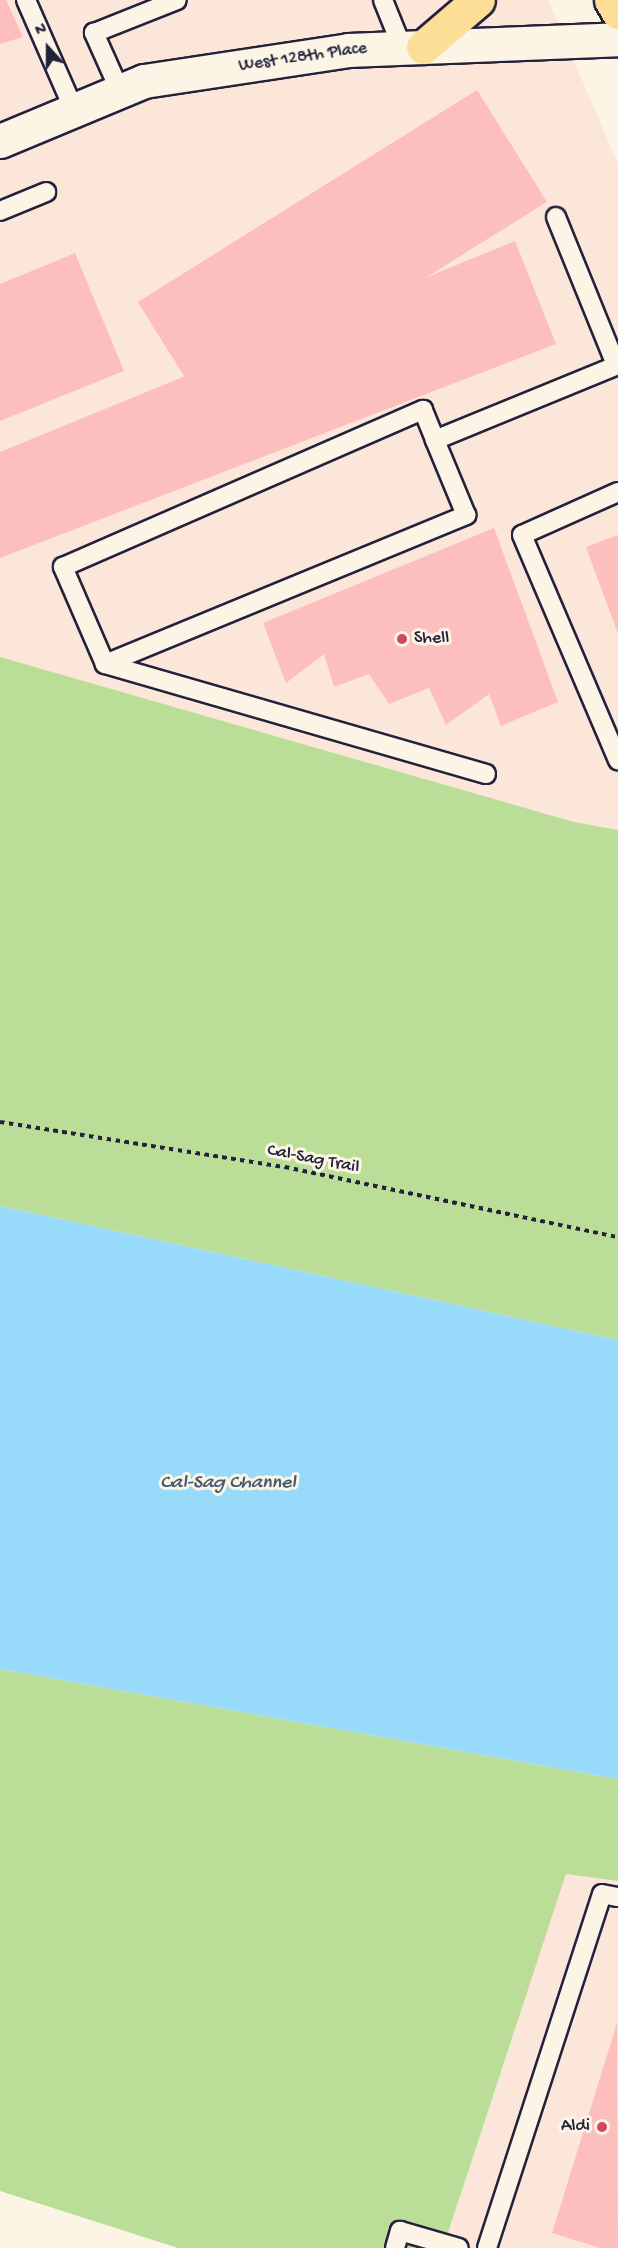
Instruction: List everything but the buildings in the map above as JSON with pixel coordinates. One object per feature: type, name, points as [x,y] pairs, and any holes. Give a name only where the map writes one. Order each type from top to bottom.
[{"type":"main road","points":[[413,47],[478,0]]},
{"type":"main road","points":[[611,0],[618,12]]},
{"type":"street","name":"West 128th Place","points":[[0,141],[144,81],[348,50],[618,39]]},
{"type":"lane","points":[[26,0],[74,110]]},
{"type":"lane","points":[[120,91],[94,33],[177,0]]},
{"type":"lane","points":[[383,0],[413,47]]},
{"type":"lane","points":[[0,211],[46,192]]},
{"type":"lane","points":[[435,440],[617,365],[556,217]]},
{"type":"lane","points":[[423,410],[466,515],[105,664],[63,567],[423,410]]},
{"type":"lane","points":[[618,492],[522,535],[618,760]]},
{"type":"lane","points":[[105,664],[486,774]]},
{"type":"lane","points":[[487,2248],[602,1894],[618,1897]]},
{"type":"lane","points":[[395,2248],[400,2231],[459,2248]]},
{"type":"path","name":"Cal-Sag Trail","points":[[0,1122],[285,1167],[618,1237]]},
{"type":"shaded area","points":[[0,0],[548,0],[618,164],[618,830],[574,822],[0,657]]},
{"type":"shaded area","points":[[566,1874],[618,1881],[618,2248],[443,2248]]},
{"type":"green space","points":[[0,657],[574,822],[618,830],[618,1340],[0,1206]]},
{"type":"green space","points":[[0,1669],[618,1779],[618,1881],[566,1874],[443,2248],[178,2248],[0,2191]]},
{"type":"water","name":"Cal-Sag Channel","points":[[0,1206],[618,1340],[618,1779],[0,1669]]},
{"type":"place","name":"Shell","points":[[402,639]]},
{"type":"place","name":"Aldi","points":[[602,2127]]}]
